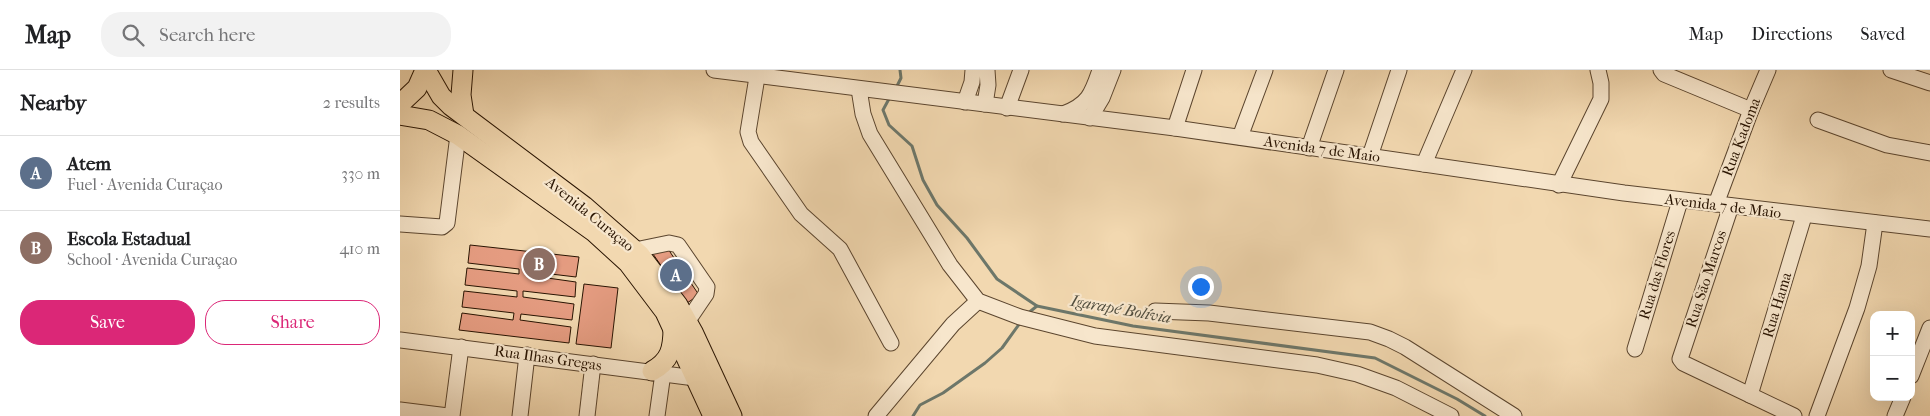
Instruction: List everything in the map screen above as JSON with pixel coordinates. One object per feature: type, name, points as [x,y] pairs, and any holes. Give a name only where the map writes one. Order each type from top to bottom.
[{"type":"main road","points":[[400,104],[417,88],[425,70]]},
{"type":"main road","name":"Avenida Curaçao","points":[[425,70],[441,96],[584,206],[635,250],[659,278],[680,325],[732,416]]},
{"type":"main road","points":[[463,70],[461,95],[464,115]]},
{"type":"main road","name":"Avenida Curaçao","points":[[400,115],[430,120],[458,135],[608,244],[680,325],[695,378],[713,416]]},
{"type":"main road","points":[[658,372],[670,356],[680,325]]},
{"type":"street","name":"Avenida 7 de Maio","points":[[714,70],[757,77],[1175,128],[1559,185],[1804,216],[1930,229]]},
{"type":"street","points":[[966,102],[972,82],[973,70]]},
{"type":"street","points":[[985,104],[988,86],[987,70]]},
{"type":"street","points":[[1007,108],[1021,70]]},
{"type":"street","points":[[1060,114],[1084,104],[1095,85],[1100,70]]},
{"type":"street","points":[[1090,118],[1102,98],[1112,70]]},
{"type":"street","points":[[1175,128],[1194,70]]},
{"type":"street","points":[[1240,137],[1265,70]]},
{"type":"street","points":[[1308,148],[1336,70]]},
{"type":"street","points":[[1370,156],[1399,70]]},
{"type":"street","points":[[1424,164],[1464,70]]},
{"type":"street","points":[[1559,185],[1601,99],[1601,83],[1598,70]]},
{"type":"street","points":[[1661,70],[1664,74],[1751,110]]},
{"type":"street","name":"Rua Kadoma","points":[[1723,205],[1751,110],[1768,70]]},
{"type":"street","points":[[1891,70],[1916,74],[1930,83]]},
{"type":"street","points":[[757,77],[748,132],[751,142],[801,214],[840,249],[891,343]]},
{"type":"street","points":[[867,90],[863,114],[870,134],[950,265],[978,301],[1020,317],[1095,336],[1318,365],[1357,374],[1396,388],[1452,416]]},
{"type":"street","points":[[1818,120],[1887,145],[1930,152]]},
{"type":"street","points":[[400,224],[442,227],[447,223],[458,135]]},
{"type":"street","name":"Rua das Flores","points":[[1635,349],[1680,200]]},
{"type":"street","name":"Rua São Marcos","points":[[1723,205],[1680,359],[1683,363],[1750,395]]},
{"type":"street","name":"Rua Hama","points":[[1750,395],[1804,216]]},
{"type":"street","points":[[1817,416],[1858,308],[1869,266],[1875,223]]},
{"type":"street","points":[[635,250],[669,243],[678,245],[707,287],[706,294],[680,325]]},
{"type":"street","points":[[876,416],[953,324],[978,301]]},
{"type":"street","points":[[1156,311],[1209,313],[1370,332],[1390,338],[1514,416]]},
{"type":"street","points":[[1915,366],[1930,328]]},
{"type":"street","name":"Rua Ilhas Gregas","points":[[400,340],[695,378]]},
{"type":"street","points":[[452,416],[461,347]]},
{"type":"street","points":[[520,416],[527,355]]},
{"type":"street","points":[[587,416],[593,364]]},
{"type":"street","points":[[657,416],[658,372]]},
{"type":"street","points":[[1750,395],[1794,416]]},
{"type":"street","points":[[1895,416],[1901,401]]},
{"type":"street","points":[[400,410],[448,416]]},
{"type":"building","points":[[470,245],[579,257],[576,277],[526,271],[526,275],[576,282],[575,297],[523,291],[523,297],[574,304],[572,320],[521,314],[520,320],[571,327],[569,343],[459,330],[462,313],[513,320],[514,313],[462,307],[464,291],[517,297],[517,291],[465,285],[467,268],[519,274],[519,269],[468,263]]},
{"type":"building","points":[[666,246],[699,295],[687,303],[653,254]]},
{"type":"building","points":[[584,284],[618,288],[611,348],[576,344]]},
{"type":"waterway","name":"Igarapé Bolívia","points":[[896,88],[901,78],[900,70]]},
{"type":"waterway","name":"Igarapé Bolívia","points":[[890,97],[883,110],[889,125],[912,146],[923,180],[937,205],[967,238],[997,279],[1037,306],[1133,326],[1375,358],[1457,399],[1485,416]]},
{"type":"waterway","points":[[1027,314],[1037,306]]},
{"type":"waterway","points":[[913,416],[920,405],[943,393],[985,363],[1002,348],[1020,323]]},
{"type":"place","name":"Escola Estadual","points":[[539,264]]},
{"type":"place","name":"Atem","points":[[676,275]]}]
